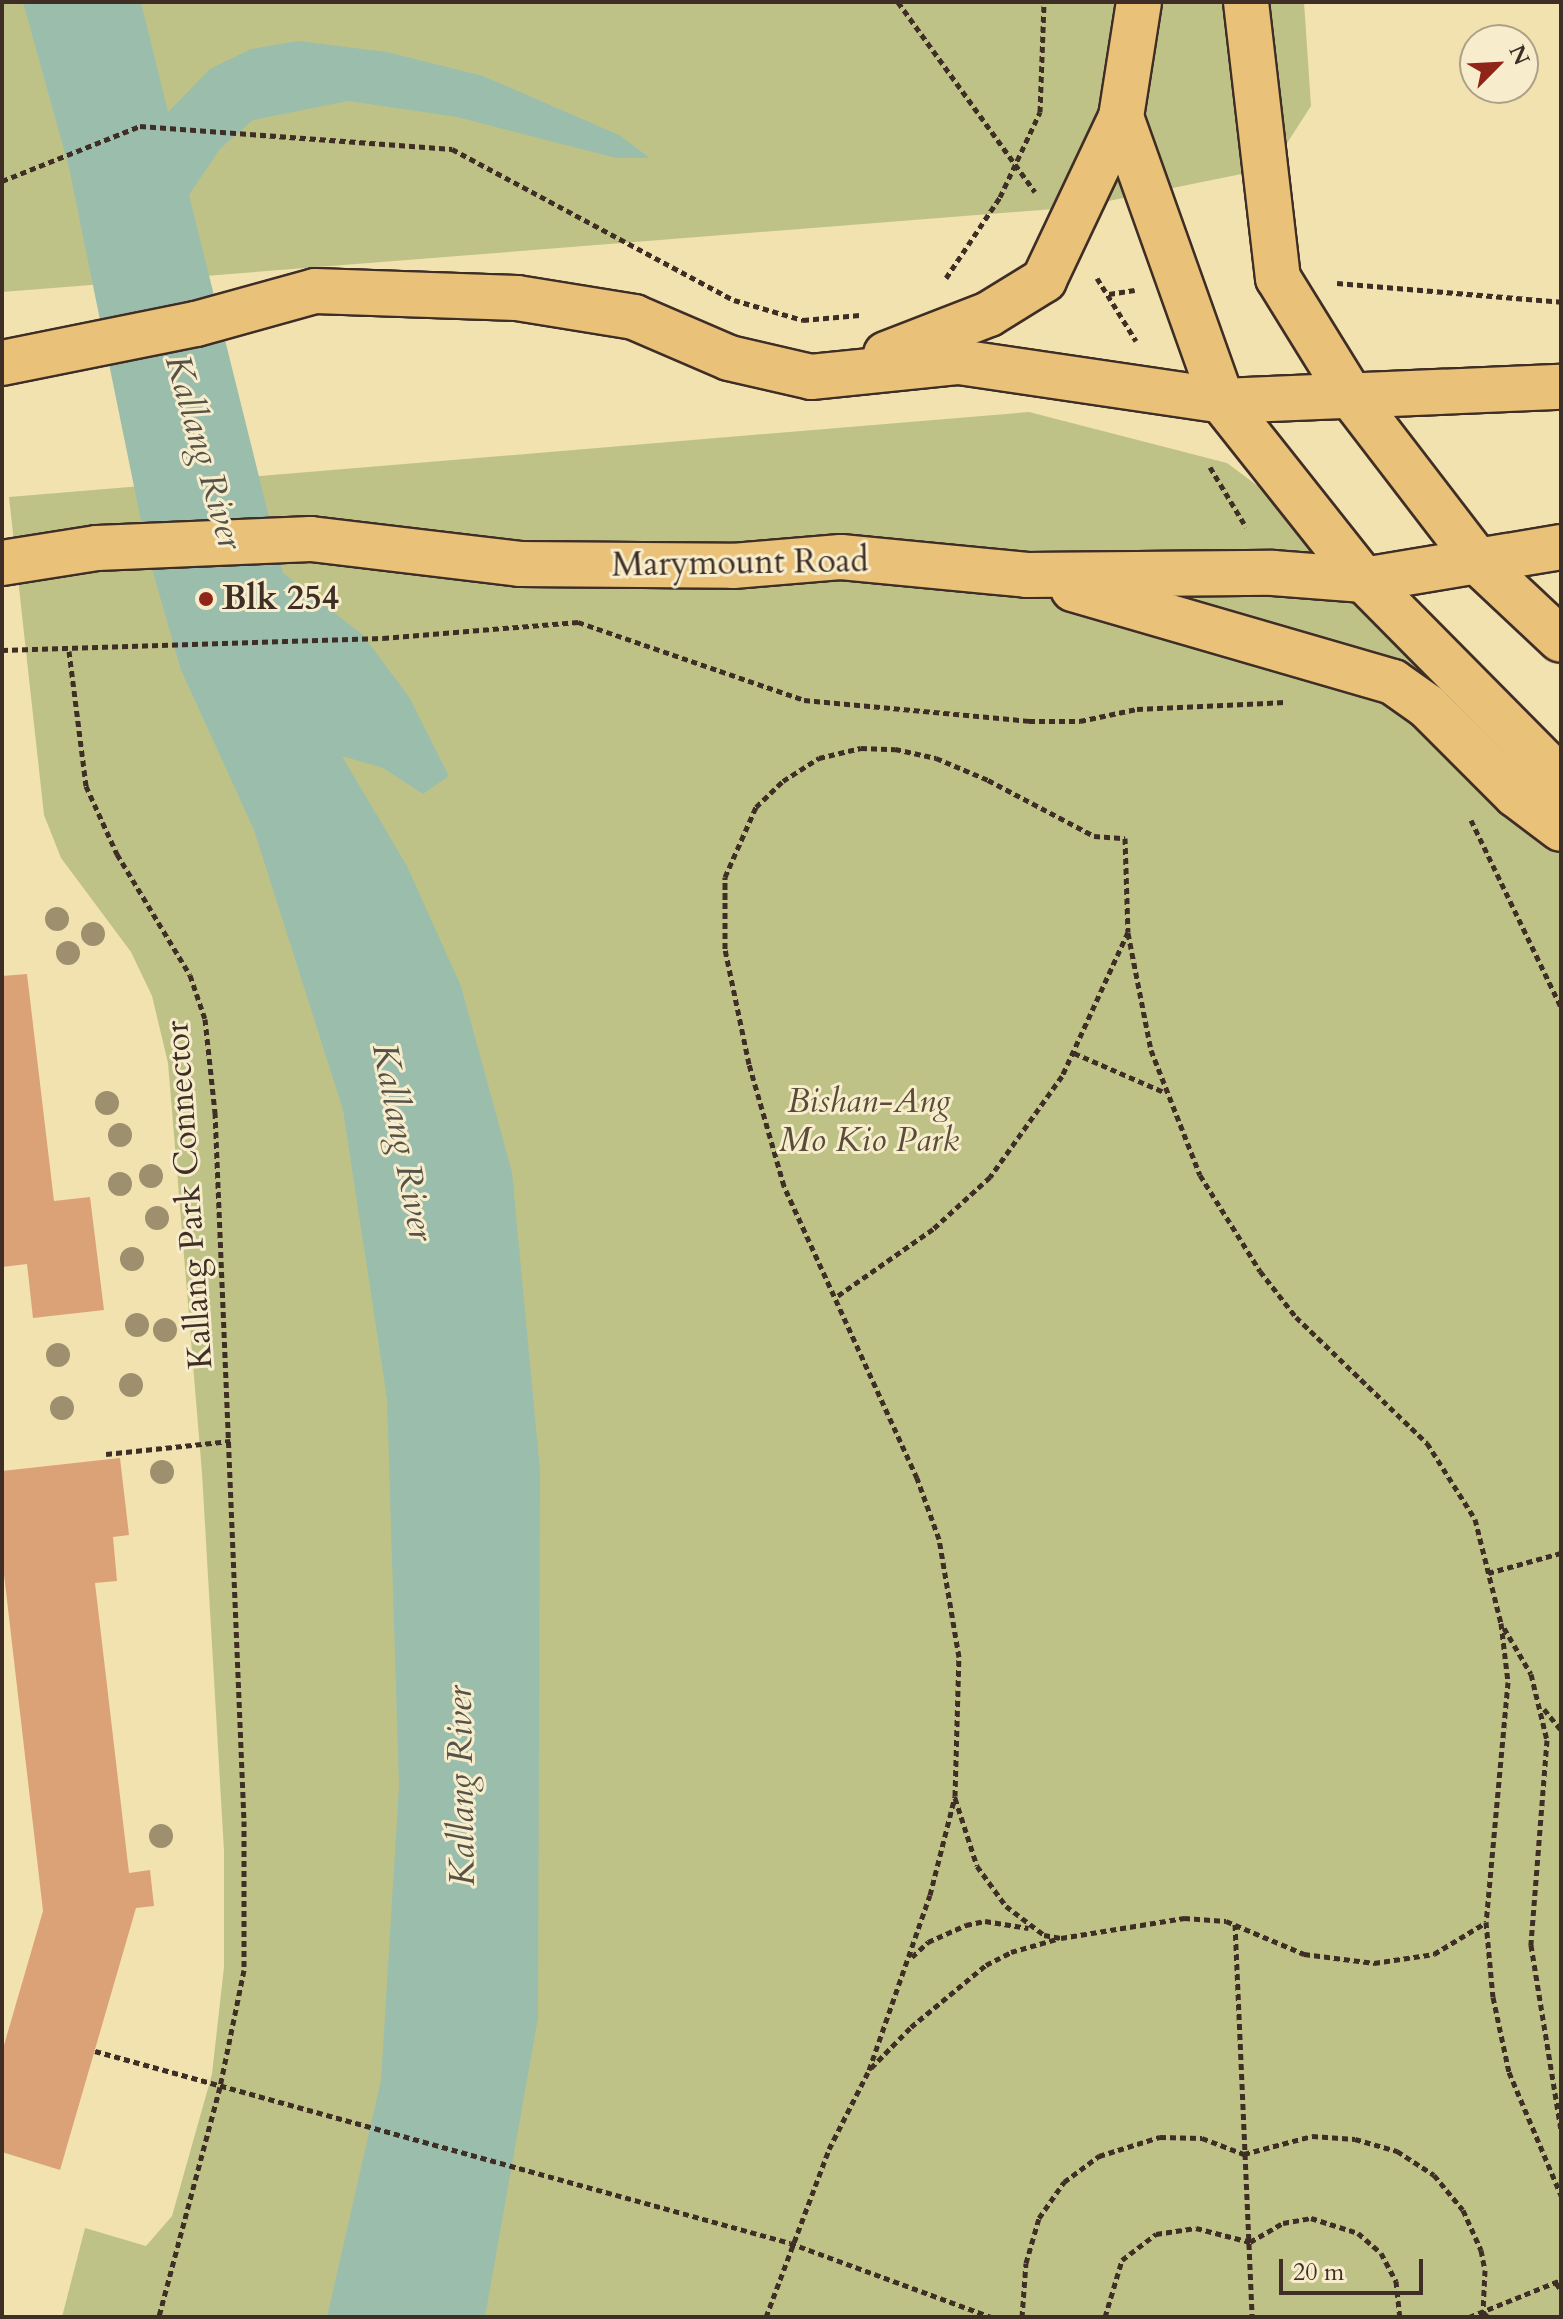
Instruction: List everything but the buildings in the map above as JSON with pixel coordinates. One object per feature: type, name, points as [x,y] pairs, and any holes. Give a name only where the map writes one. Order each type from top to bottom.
[{"type":"main road","points":[[811,377],[989,314],[1044,280],[1121,117],[1139,2]]},
{"type":"main road","points":[[1246,2],[1278,278],[1351,396],[1479,563],[1561,640]]},
{"type":"main road","points":[[1121,117],[1222,401],[1364,580],[1561,779]]},
{"type":"main road","points":[[6,362],[196,324],[315,291],[517,298],[634,317],[729,358],[811,377],[959,362],[1222,401],[1561,387]]},
{"type":"main road","name":"Marymount Road","points":[[2,563],[97,548],[311,539],[520,564],[733,566],[841,557],[1027,575],[1273,573],[1364,580],[1561,547]]},
{"type":"main road","points":[[1027,575],[1393,682],[1427,706],[1516,795],[1561,829]]},
{"type":"path","points":[[898,2],[1015,165]]},
{"type":"path","points":[[936,284],[948,277],[1015,165],[1040,112],[1044,2]]},
{"type":"path","points":[[2,181],[140,126],[264,139],[463,151],[591,227],[734,300],[803,320],[874,310]]},
{"type":"path","points":[[2,650],[69,651],[383,638],[578,622],[804,700],[1029,721],[1080,721],[1137,709],[1298,703]]},
{"type":"path","name":"Kallang Park Connector","points":[[69,651],[86,786],[117,854],[190,975],[205,1019],[215,1112],[244,1821],[244,1970],[220,2087],[159,2317]]},
{"type":"path","points":[[766,2317],[790,2243],[869,2070],[910,1958],[955,1796],[959,1657],[939,1539],[917,1478],[784,1186],[749,1064],[725,949],[725,877],[756,807],[819,758],[861,748],[936,758],[1094,836],[1125,838],[1128,932],[1164,1092],[1200,1175],[1260,1271],[1296,1317],[1408,1423],[1444,1467],[1475,1519],[1501,1623],[1508,1682],[1486,1922],[1493,1997],[1509,2072],[1561,2195]]},
{"type":"path","points":[[1465,807],[1561,1007]]},
{"type":"path","points":[[836,1297],[963,1204],[1014,1144],[1074,1053],[1128,932]]},
{"type":"path","points":[[1074,1053],[1164,1092]]},
{"type":"path","points":[[106,1454],[230,1441]]},
{"type":"path","points":[[1488,1573],[1561,1553]]},
{"type":"path","points":[[1501,1623],[1531,1674],[1543,1708],[1547,1740],[1531,1945],[1561,2131]]},
{"type":"path","points":[[1543,1708],[1561,1730]]},
{"type":"path","points":[[955,1796],[977,1866],[1029,1928]]},
{"type":"path","points":[[869,2070],[911,2027],[986,1965],[1011,1952],[1061,1938],[1184,1918],[1235,1924],[1304,1954],[1374,1963],[1434,1954],[1486,1922]]},
{"type":"path","points":[[910,1958],[928,1942],[966,1925],[1004,1922],[1061,1938]]},
{"type":"path","points":[[1235,1924],[1252,2317]]},
{"type":"path","points":[[95,2051],[282,2105],[649,2201],[790,2243],[991,2317]]},
{"type":"path","points":[[1022,2317],[1026,2263],[1039,2218],[1081,2167],[1118,2147],[1160,2137],[1202,2138],[1244,2154],[1312,2136],[1355,2139],[1418,2163],[1448,2191],[1473,2231],[1485,2270],[1486,2314]]},
{"type":"path","points":[[1105,2317],[1122,2260],[1156,2234],[1196,2228],[1250,2242],[1295,2219],[1327,2220],[1358,2233],[1390,2268],[1400,2317]]},
{"type":"path","points":[[1469,2317],[1486,2314],[1558,2281],[1561,2290]]},
{"type":"green space","points":[[2,2],[1304,2],[1311,106],[1271,168],[1079,207],[2,292]]},
{"type":"green space","name":"Bishan-Ang Mo Kio Park","points":[[1029,412],[1227,463],[1297,515],[1380,560],[1542,738],[1561,792],[1561,2317],[62,2317],[85,2228],[146,2246],[172,2216],[212,2074],[224,1967],[224,1851],[202,1473],[168,1063],[152,996],[131,952],[61,858],[44,815],[9,497]]},
{"type":"water","name":"Kallang River","points":[[23,2],[141,2],[168,112],[210,69],[251,49],[298,41],[387,52],[483,76],[619,135],[650,158],[616,158],[457,117],[348,101],[253,120],[220,149],[189,195],[283,573],[363,635],[409,697],[449,776],[423,794],[383,768],[342,756],[407,866],[461,986],[512,1172],[540,1470],[538,2018],[485,2317],[327,2317],[381,2080],[399,1786],[387,1399],[343,1110],[254,830],[181,670],[148,555],[69,168]]},
{"type":"place","name":"Blk 254","points":[[206,599]]}]
